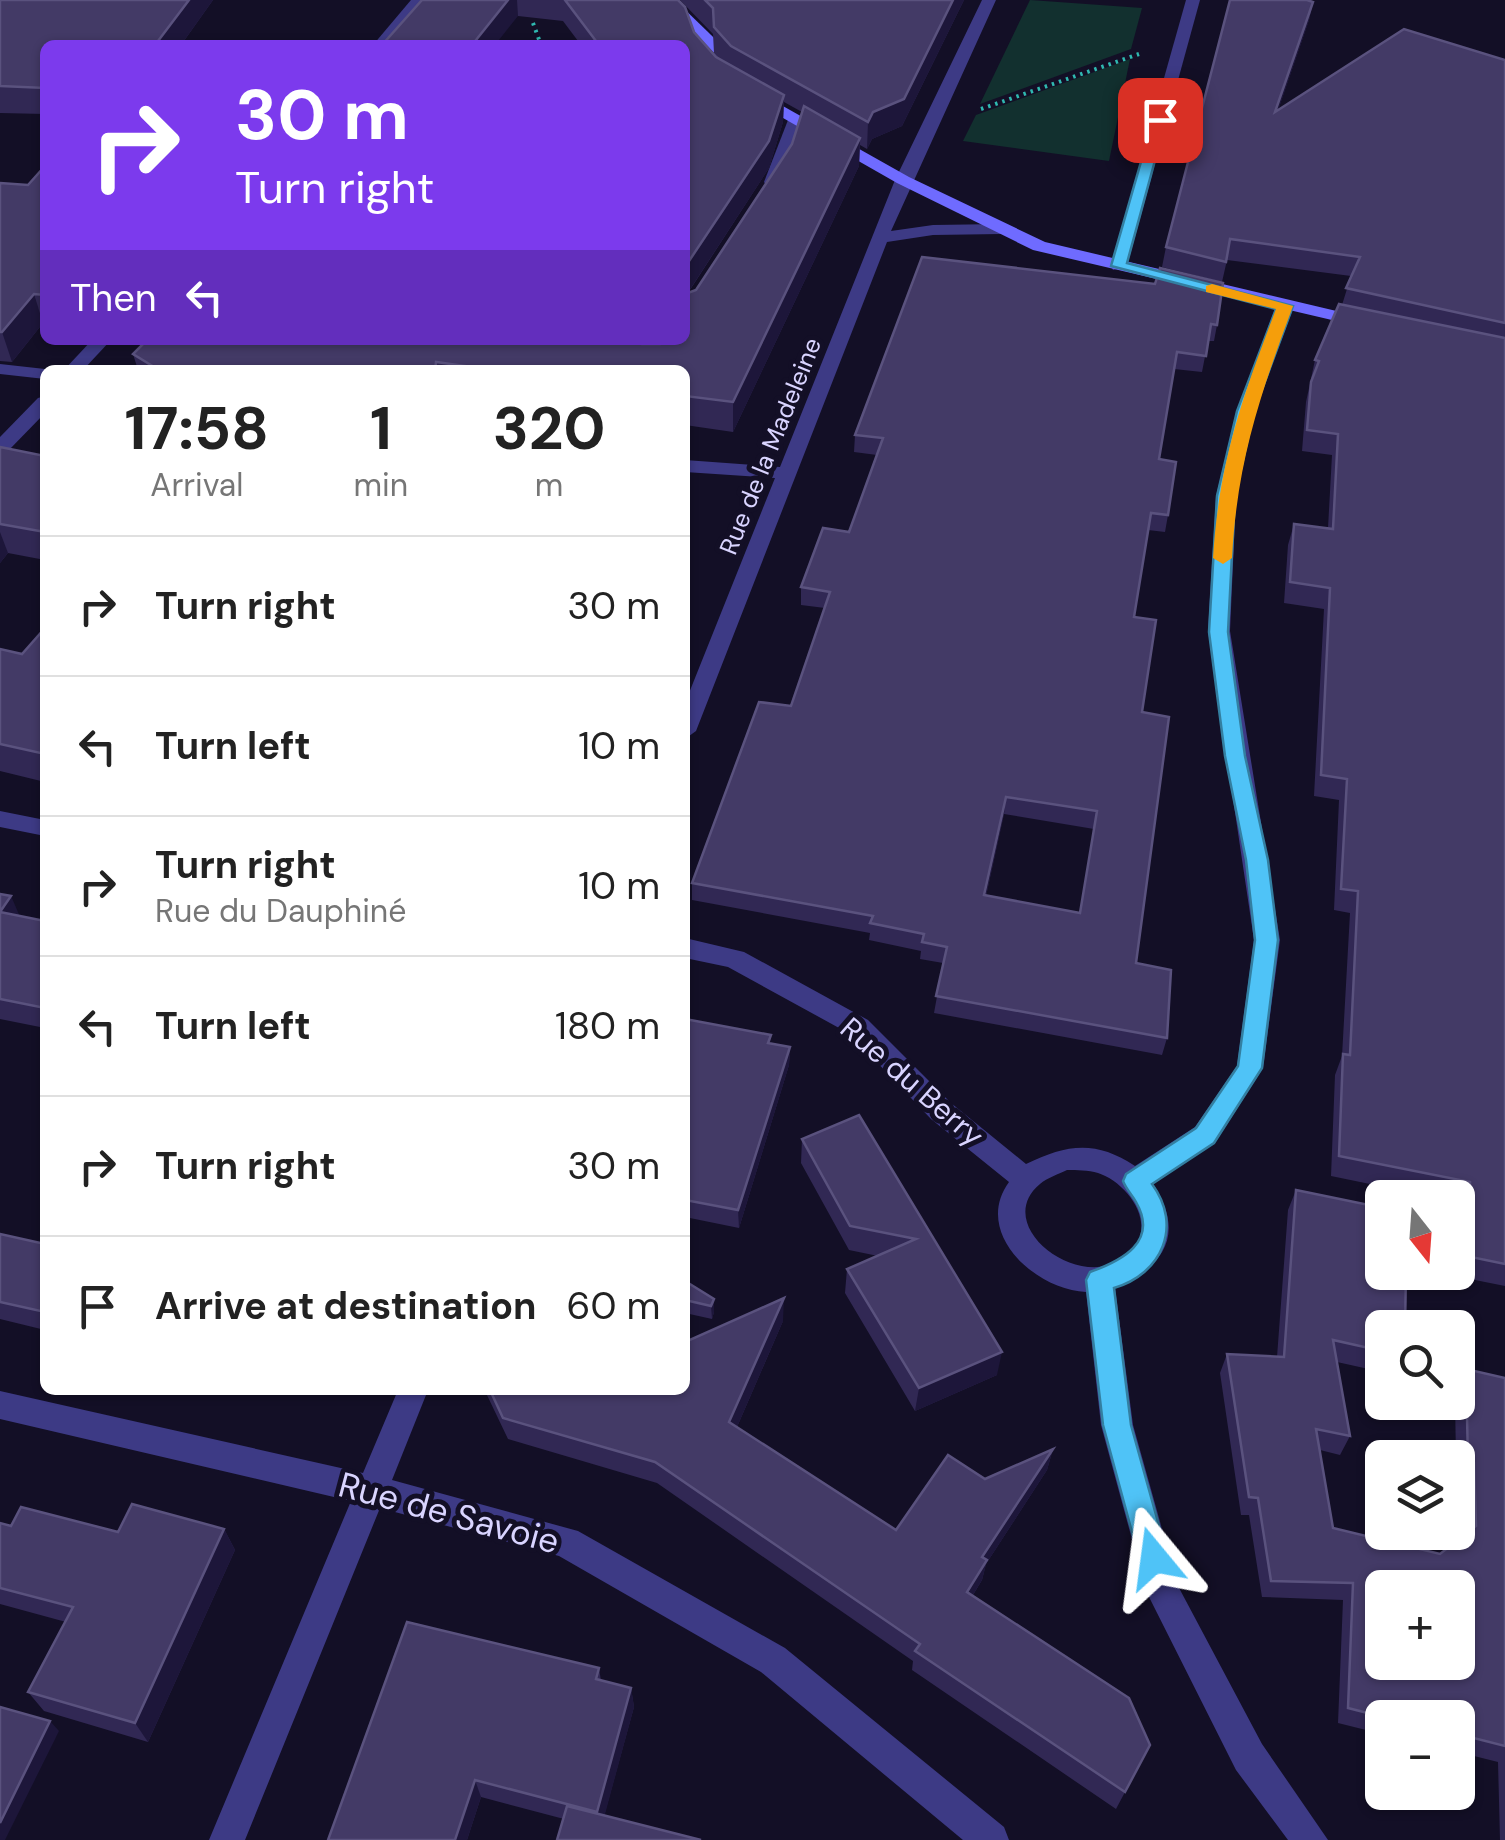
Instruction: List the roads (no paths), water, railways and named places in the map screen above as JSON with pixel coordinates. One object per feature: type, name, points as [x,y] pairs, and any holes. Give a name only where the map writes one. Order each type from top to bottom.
[{"type":"street","points":[[384,40],[418,0]]},
{"type":"street","points":[[667,0],[696,31],[704,56],[724,78],[904,180],[1001,229],[1039,246],[1377,325]]},
{"type":"street","name":"Rue de la Madeleine","points":[[690,718],[784,473],[904,180],[988,0]]},
{"type":"street","points":[[1119,266],[1192,0]]},
{"type":"street","points":[[759,203],[780,170],[796,120]]},
{"type":"street","points":[[880,238],[932,230],[1001,229]]},
{"type":"street","points":[[1136,1181],[1205,1135],[1250,1068],[1266,940],[1257,860],[1235,756],[1219,632],[1226,496],[1246,411],[1285,306]]},
{"type":"street","points":[[78,365],[97,345]]},
{"type":"street","points":[[0,369],[40,373]]},
{"type":"street","points":[[0,448],[35,425]]},
{"type":"street","points":[[690,466],[784,473]]},
{"type":"street","points":[[0,820],[40,827]]},
{"type":"street","name":"Rue du Berry","points":[[690,949],[734,959],[859,1027],[941,1112],[1024,1177]]},
{"type":"street","points":[[1088,1158],[1115,1167],[1136,1181],[1150,1200],[1156,1221],[1153,1242],[1142,1261],[1122,1274],[1099,1280],[1073,1279],[1049,1270],[1029,1254],[1016,1236],[1010,1214],[1013,1193],[1024,1177],[1052,1161],[1088,1158]]},
{"type":"street","points":[[1099,1280],[1117,1425],[1162,1592],[1250,1756],[1310,1840]]},
{"type":"street","points":[[227,1840],[411,1395]]},
{"type":"street","name":"Rue de Savoie","points":[[0,1405],[370,1490],[566,1542],[773,1660],[991,1840]]}]
